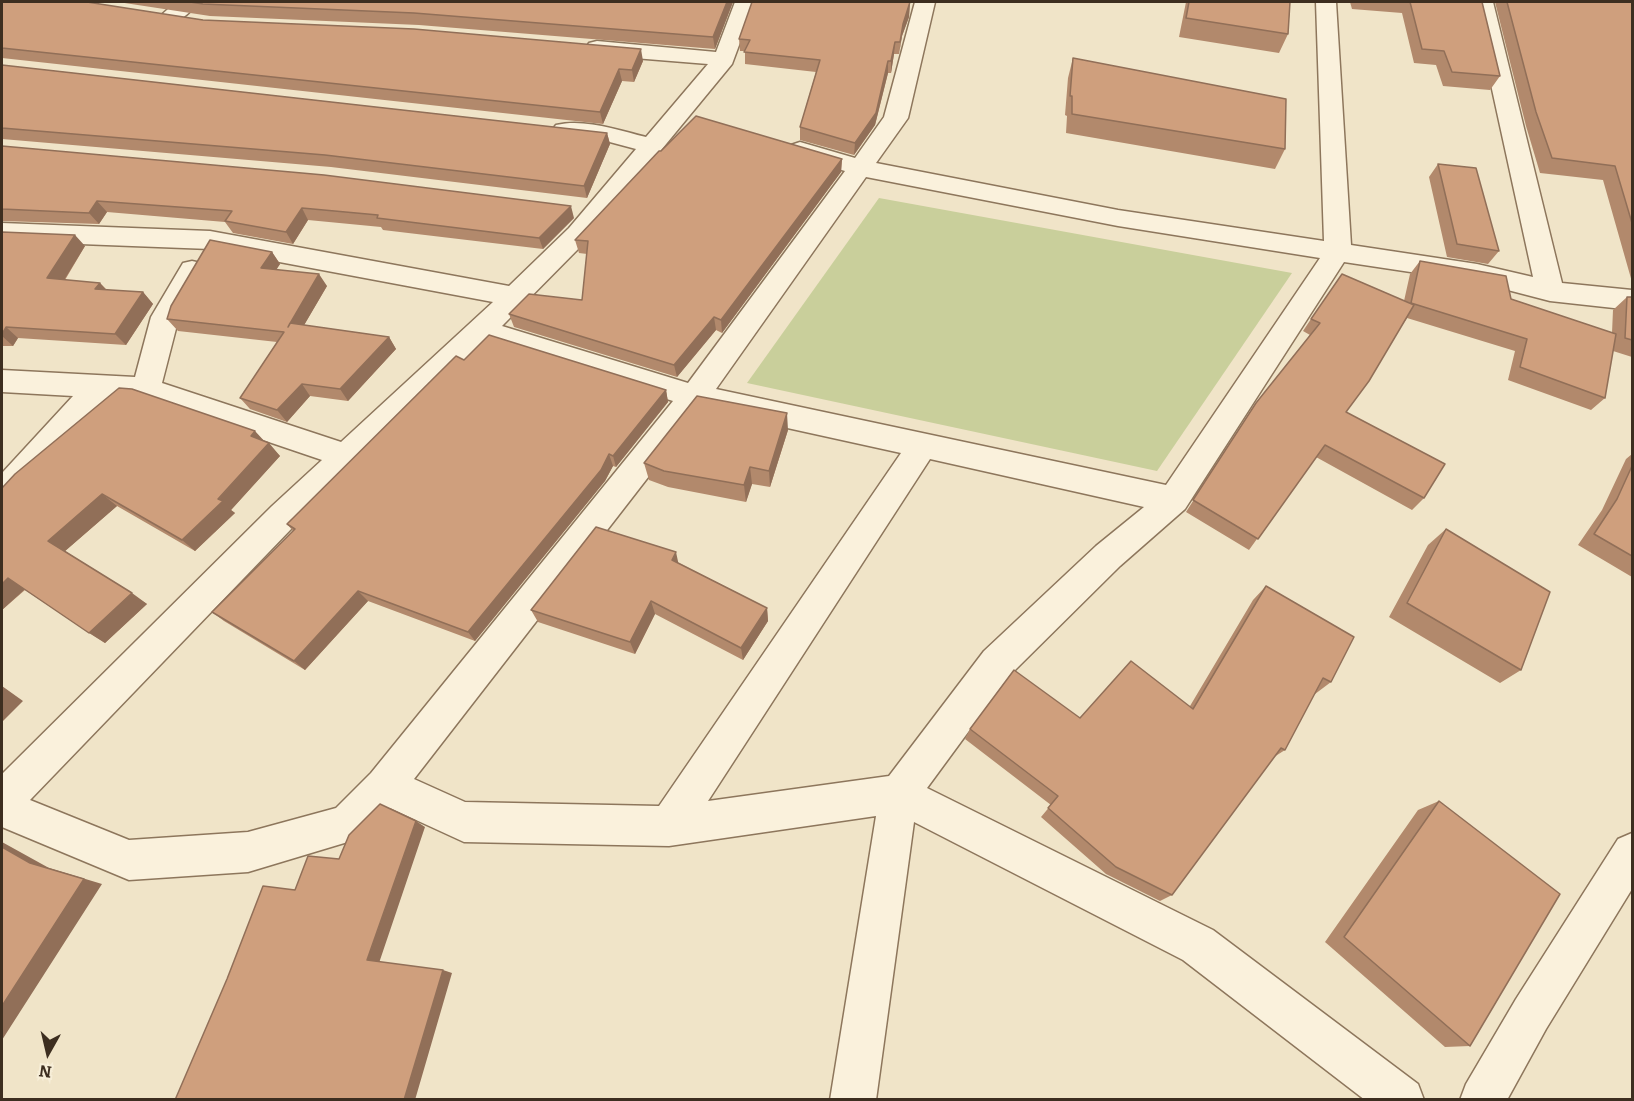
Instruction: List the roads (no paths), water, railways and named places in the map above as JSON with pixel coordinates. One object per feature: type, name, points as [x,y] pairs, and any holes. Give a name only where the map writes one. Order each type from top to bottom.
[{"type":"street","points":[[170,17],[188,2]]},
{"type":"street","points":[[2,801],[283,516],[481,330],[578,234],[587,209],[651,146],[688,118],[724,59],[745,2]]},
{"type":"street","points":[[2,808],[129,860],[248,852],[347,824],[385,786],[694,396],[861,168],[896,118],[926,2]]},
{"type":"street","points":[[853,1100],[899,794],[997,663],[1108,556],[1174,500],[1338,251],[1326,2]]},
{"type":"street","points":[[1483,2],[1550,291]]},
{"type":"street","points":[[148,14],[200,22]]},
{"type":"street","points":[[571,46],[724,59]]},
{"type":"street","points":[[546,128],[607,134],[651,146]]},
{"type":"street","points":[[776,143],[861,168],[1118,218],[1477,273],[1550,291],[1632,300]]},
{"type":"street","points":[[2,232],[210,240],[513,296]]},
{"type":"street","points":[[146,389],[165,317],[210,240]]},
{"type":"street","points":[[481,330],[694,396],[1174,500]]},
{"type":"street","points":[[2,381],[146,389],[346,456]]},
{"type":"street","points":[[2,494],[101,385]]},
{"type":"street","points":[[669,826],[923,445]]},
{"type":"street","points":[[385,786],[464,822],[669,826],[899,794],[1198,945],[1402,1100]]},
{"type":"street","points":[[1482,1100],[1532,1014],[1632,853]]}]
